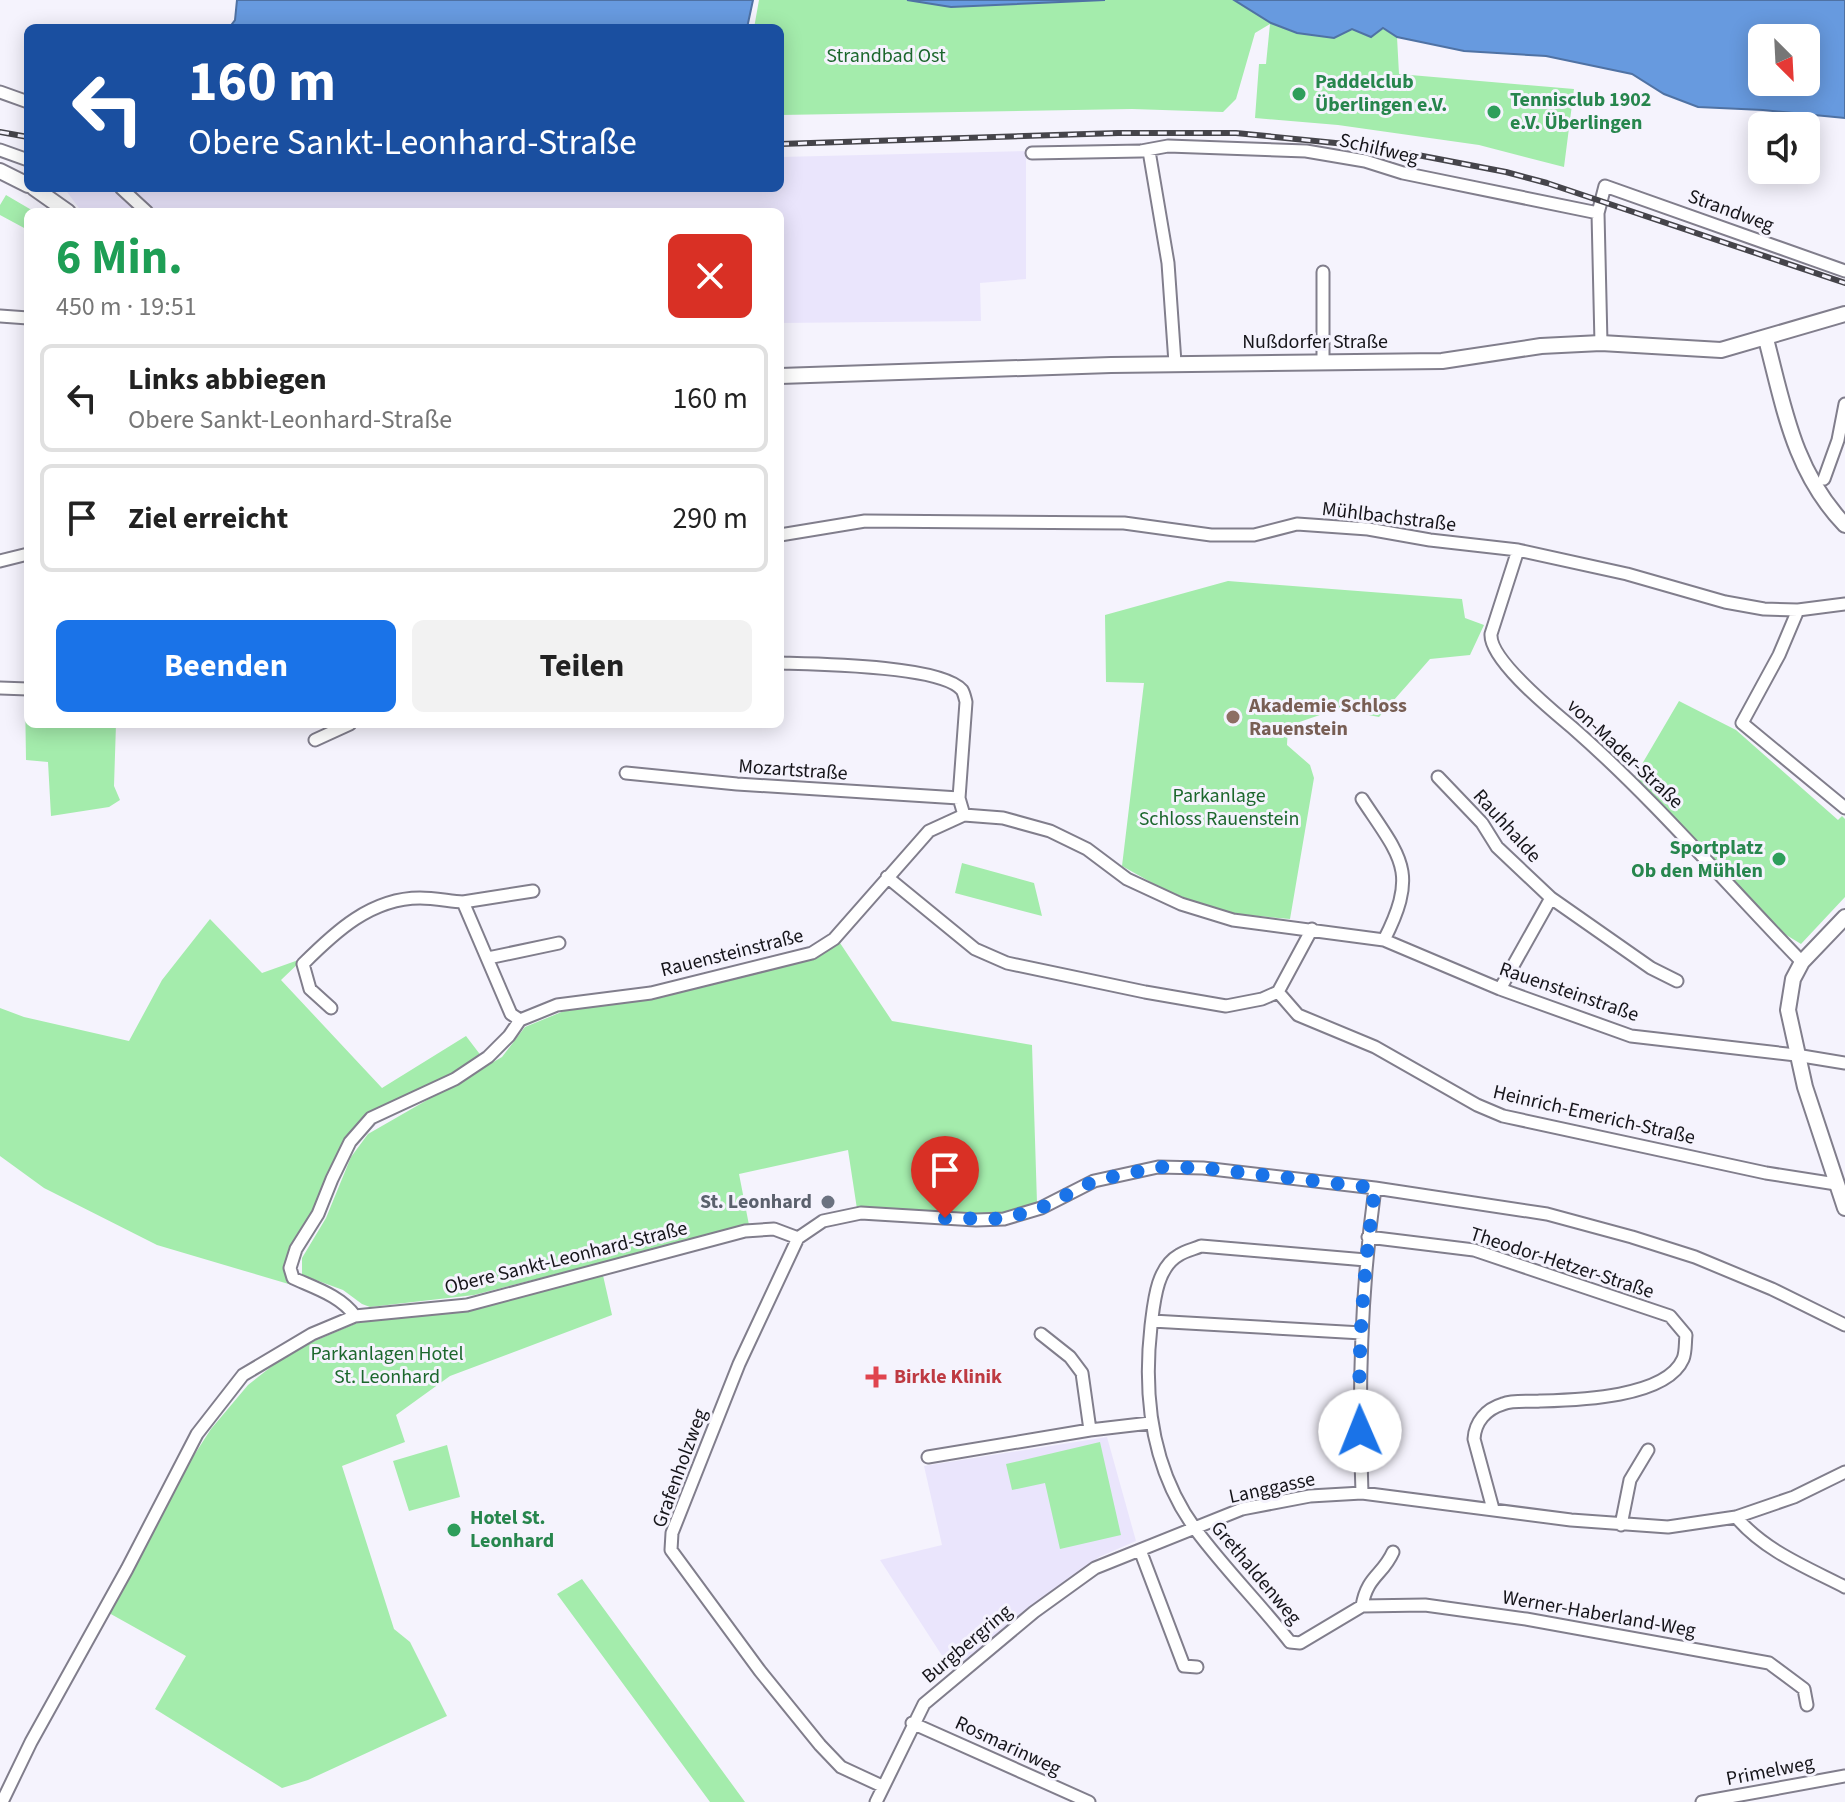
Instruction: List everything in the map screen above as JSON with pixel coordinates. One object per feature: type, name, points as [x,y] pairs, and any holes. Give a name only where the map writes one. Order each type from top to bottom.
[{"type":"street","points":[[0,92],[24,101]]},
{"type":"street","name":"Schilfweg","points":[[1032,153],[1149,151],[1168,146],[1306,151],[1365,161],[1403,173],[1598,213]]},
{"type":"street","points":[[0,150],[24,159]]},
{"type":"street","points":[[1149,151],[1168,263],[1175,363]]},
{"type":"street","points":[[0,171],[24,183]]},
{"type":"street","name":"Strandweg","points":[[1598,213],[1605,186],[1845,271]]},
{"type":"street","points":[[40,192],[58,205]]},
{"type":"street","points":[[125,192],[143,208]]},
{"type":"street","points":[[1598,213],[1601,343]]},
{"type":"street","points":[[1323,272],[1323,361]]},
{"type":"street","name":"Nußdorfer Straße","points":[[784,376],[1175,363],[1442,361],[1541,346],[1601,343],[1721,350],[1845,314]]},
{"type":"street","points":[[0,316],[24,318]]},
{"type":"street","points":[[1766,339],[1801,462],[1817,493],[1845,525]]},
{"type":"street","points":[[1824,479],[1838,440],[1845,404]]},
{"type":"street","name":"Mühlbachstraße","points":[[784,534],[865,521],[1124,523],[1211,535],[1254,535],[1297,524],[1368,529],[1518,550],[1764,609],[1798,610],[1845,604]]},
{"type":"street","name":"von-Mader-Straße","points":[[1518,550],[1491,634],[1492,646],[1527,687],[1617,766],[1663,812],[1802,962]]},
{"type":"street","points":[[0,561],[24,555]]},
{"type":"street","points":[[1798,610],[1779,655],[1742,723],[1845,808]]},
{"type":"street","points":[[784,663],[903,669],[952,683],[963,692],[966,702],[959,798],[964,815]]},
{"type":"street","points":[[0,688],[24,689]]},
{"type":"street","points":[[315,740],[341,728]]},
{"type":"street","name":"Mozartstraße","points":[[626,773],[737,784],[959,798]]},
{"type":"street","name":"Rauhhalde","points":[[1438,777],[1482,823],[1497,847],[1551,898],[1651,968],[1677,981]]},
{"type":"street","points":[[1362,799],[1398,854],[1404,880],[1399,911],[1384,940]]},
{"type":"street","name":"Rauensteinstraße","points":[[355,1316],[338,1299],[293,1278],[290,1268],[296,1249],[318,1214],[350,1142],[371,1118],[455,1079],[488,1057],[520,1020],[557,1005],[651,993],[812,953],[834,939],[929,831],[964,815],[1003,818],[1050,831],[1087,849],[1127,879],[1181,904],[1233,920],[1384,940],[1500,989],[1631,1036],[1845,1063]]},
{"type":"street","points":[[887,877],[975,949],[1007,963],[1226,1006],[1262,999],[1278,992],[1312,929]]},
{"type":"street","points":[[331,1008],[310,989],[303,964],[350,920],[385,905],[417,898],[463,902],[533,891]]},
{"type":"street","points":[[1500,989],[1551,898]]},
{"type":"street","points":[[463,902],[511,1014],[520,1020]]},
{"type":"street","points":[[1845,917],[1802,962],[1793,979],[1788,1000],[1796,1055],[1845,1208]]},
{"type":"street","points":[[488,958],[559,943]]},
{"type":"street","name":"Heinrich-Emerich-Straße","points":[[1278,992],[1298,1015],[1375,1047],[1477,1105],[1503,1116],[1766,1173],[1836,1184]]},
{"type":"street","points":[[798,1238],[823,1221],[861,1213],[1004,1219],[1041,1208],[1094,1181],[1158,1167],[1203,1168],[1375,1188],[1547,1214],[1695,1257],[1772,1289],[1845,1325]]},
{"type":"street","points":[[1362,1493],[1359,1400],[1366,1260],[1375,1188]]},
{"type":"street","name":"Obere Sankt-Leonhard-Straße","points":[[2,1802],[31,1742],[197,1434],[243,1375],[312,1334],[355,1316],[467,1305],[745,1231],[774,1229],[798,1238]]},
{"type":"street","name":"Theodor-Hetzer-Straße","points":[[1368,1237],[1474,1250],[1670,1316],[1686,1335],[1682,1362],[1652,1385],[1588,1399],[1505,1403],[1485,1413],[1475,1429],[1474,1439],[1493,1509]]},
{"type":"street","name":"Grafenholzweg","points":[[798,1238],[734,1377],[672,1533],[671,1550],[760,1671],[820,1745],[841,1767],[882,1786]]},
{"type":"street","name":"Grethaldenweg","points":[[1290,1642],[1194,1527],[1167,1478],[1150,1423],[1147,1371],[1157,1287],[1166,1265],[1179,1254],[1201,1246],[1366,1260]]},
{"type":"street","points":[[1152,1321],[1362,1333]]},
{"type":"street","points":[[1041,1334],[1070,1357],[1082,1373],[1090,1430]]},
{"type":"street","points":[[928,1457],[1150,1423]]},
{"type":"street","points":[[1621,1525],[1630,1480],[1648,1450]]},
{"type":"street","name":"Langgasse","points":[[1084,1576],[1095,1568],[1242,1509],[1310,1496],[1362,1493],[1621,1525],[1668,1527],[1736,1517],[1842,1477]]},
{"type":"street","points":[[1736,1517],[1769,1548],[1845,1587]]},
{"type":"street","points":[[1140,1550],[1184,1666],[1197,1667]]},
{"type":"street","points":[[1362,1606],[1373,1576],[1388,1565],[1393,1552]]},
{"type":"street","name":"Burgbergring","points":[[876,1802],[912,1723],[924,1704],[1034,1612],[1084,1576]]},
{"type":"street","name":"Werner-Haberland-Weg","points":[[1290,1642],[1300,1643],[1362,1606],[1425,1605],[1506,1616],[1769,1663],[1804,1689],[1807,1705]]},
{"type":"street","name":"Rosmarinweg","points":[[912,1723],[1089,1802]]},
{"type":"street","name":"Primelweg","points":[[1702,1802],[1845,1776]]},
{"type":"shaded area","points":[[1029,151],[1026,156],[1026,279],[980,283],[981,321],[784,323],[784,208],[79,208],[67,192],[784,192],[784,157]]},
{"type":"shaded area","points":[[1107,1437],[1136,1541],[1099,1557],[952,1671],[880,1560],[942,1545],[924,1466]]},
{"type":"green space","name":"Strandbad Ost","points":[[759,0],[907,0],[951,7],[1105,0],[1234,0],[1271,23],[1297,33],[1334,38],[1352,29],[1382,28],[1397,37],[1399,74],[1574,89],[1564,167],[1479,145],[1338,125],[1255,118],[1259,64],[1266,64],[1270,24],[1255,33],[1236,99],[1223,112],[1132,109],[784,115],[784,24],[755,24]]},
{"type":"green space","points":[[6,195],[28,208],[24,208],[24,228],[0,215],[0,205]]},
{"type":"green space","name":"Parkanlage Schloss Rauenstein","points":[[1228,581],[1462,599],[1465,618],[1484,625],[1470,655],[1430,659],[1379,717],[1337,709],[1288,726],[1287,745],[1310,765],[1314,778],[1290,919],[1235,914],[1181,899],[1122,866],[1144,683],[1106,682],[1105,615]]},
{"type":"green space","name":"Sportplatz Ob den Mühlen","points":[[1679,701],[1736,730],[1838,820],[1842,816],[1845,819],[1845,897],[1801,944],[1783,933],[1635,776]]},
{"type":"green space","points":[[26,728],[116,728],[114,786],[120,800],[109,807],[51,816],[48,762],[26,760]]},
{"type":"green space","points":[[962,863],[1034,883],[1042,916],[955,893]]},
{"type":"green space","points":[[210,919],[262,973],[304,958],[281,980],[382,1088],[466,1036],[482,1057],[458,1073],[364,1116],[330,1169],[315,1214],[289,1255],[285,1271],[292,1285],[157,1245],[44,1188],[0,1156],[0,1008],[24,1017],[129,1041],[162,980]]},
{"type":"green space","points":[[840,943],[892,1021],[1032,1045],[1037,1203],[1002,1215],[857,1209],[848,1150],[739,1174],[749,1225],[474,1295],[370,1307],[343,1290],[302,1275],[302,1258],[326,1218],[351,1157],[368,1134],[502,1057],[525,1027],[564,1011],[630,1001],[809,960]]},
{"type":"green space","name":"Parkanlagen Hotel St. Leonhard","points":[[602,1271],[612,1315],[450,1376],[396,1415],[405,1442],[342,1466],[394,1629],[410,1642],[447,1716],[308,1780],[282,1788],[155,1709],[186,1656],[109,1613],[189,1463],[211,1429],[248,1385],[291,1351],[357,1323],[462,1309]]},
{"type":"green space","points":[[1100,1442],[1121,1535],[1060,1549],[1045,1483],[1012,1490],[1006,1464]]},
{"type":"green space","points":[[447,1445],[460,1497],[409,1511],[393,1461]]},
{"type":"green space","points":[[582,1579],[745,1802],[710,1802],[557,1594]]},
{"type":"water","points":[[237,0],[753,0],[748,24],[232,24]]},
{"type":"water","points":[[907,0],[1105,0],[951,7]]},
{"type":"water","points":[[1234,0],[1845,0],[1845,118],[1820,116],[1820,112],[1698,107],[1664,94],[1632,74],[1546,56],[1464,51],[1397,37],[1383,28],[1371,37],[1352,29],[1334,38],[1297,33],[1271,23]]},
{"type":"railway","points":[[0,132],[24,136]]},
{"type":"railway","points":[[784,144],[1118,133],[1236,133],[1376,147],[1547,183],[1845,283]]},
{"type":"place","name":"Paddelclub Überlingen e.V.","points":[[1299,94]]},
{"type":"place","name":"Tennisclub 1902 e.V. Überlingen","points":[[1494,112]]},
{"type":"place","name":"Akademie Schloss Rauenstein","points":[[1233,717]]},
{"type":"place","name":"Sportplatz Ob den Mühlen","points":[[1779,859]]},
{"type":"place","name":"St. Leonhard","points":[[828,1202]]},
{"type":"place","name":"Birkle Klinik","points":[[876,1377]]},
{"type":"place","name":"Hotel St. Leonhard","points":[[454,1530]]},
{"type":"route","points":[[945,1218],[1004,1219],[1041,1208],[1094,1181],[1158,1167],[1203,1168],[1375,1188],[1364,1291],[1360,1431]]}]
